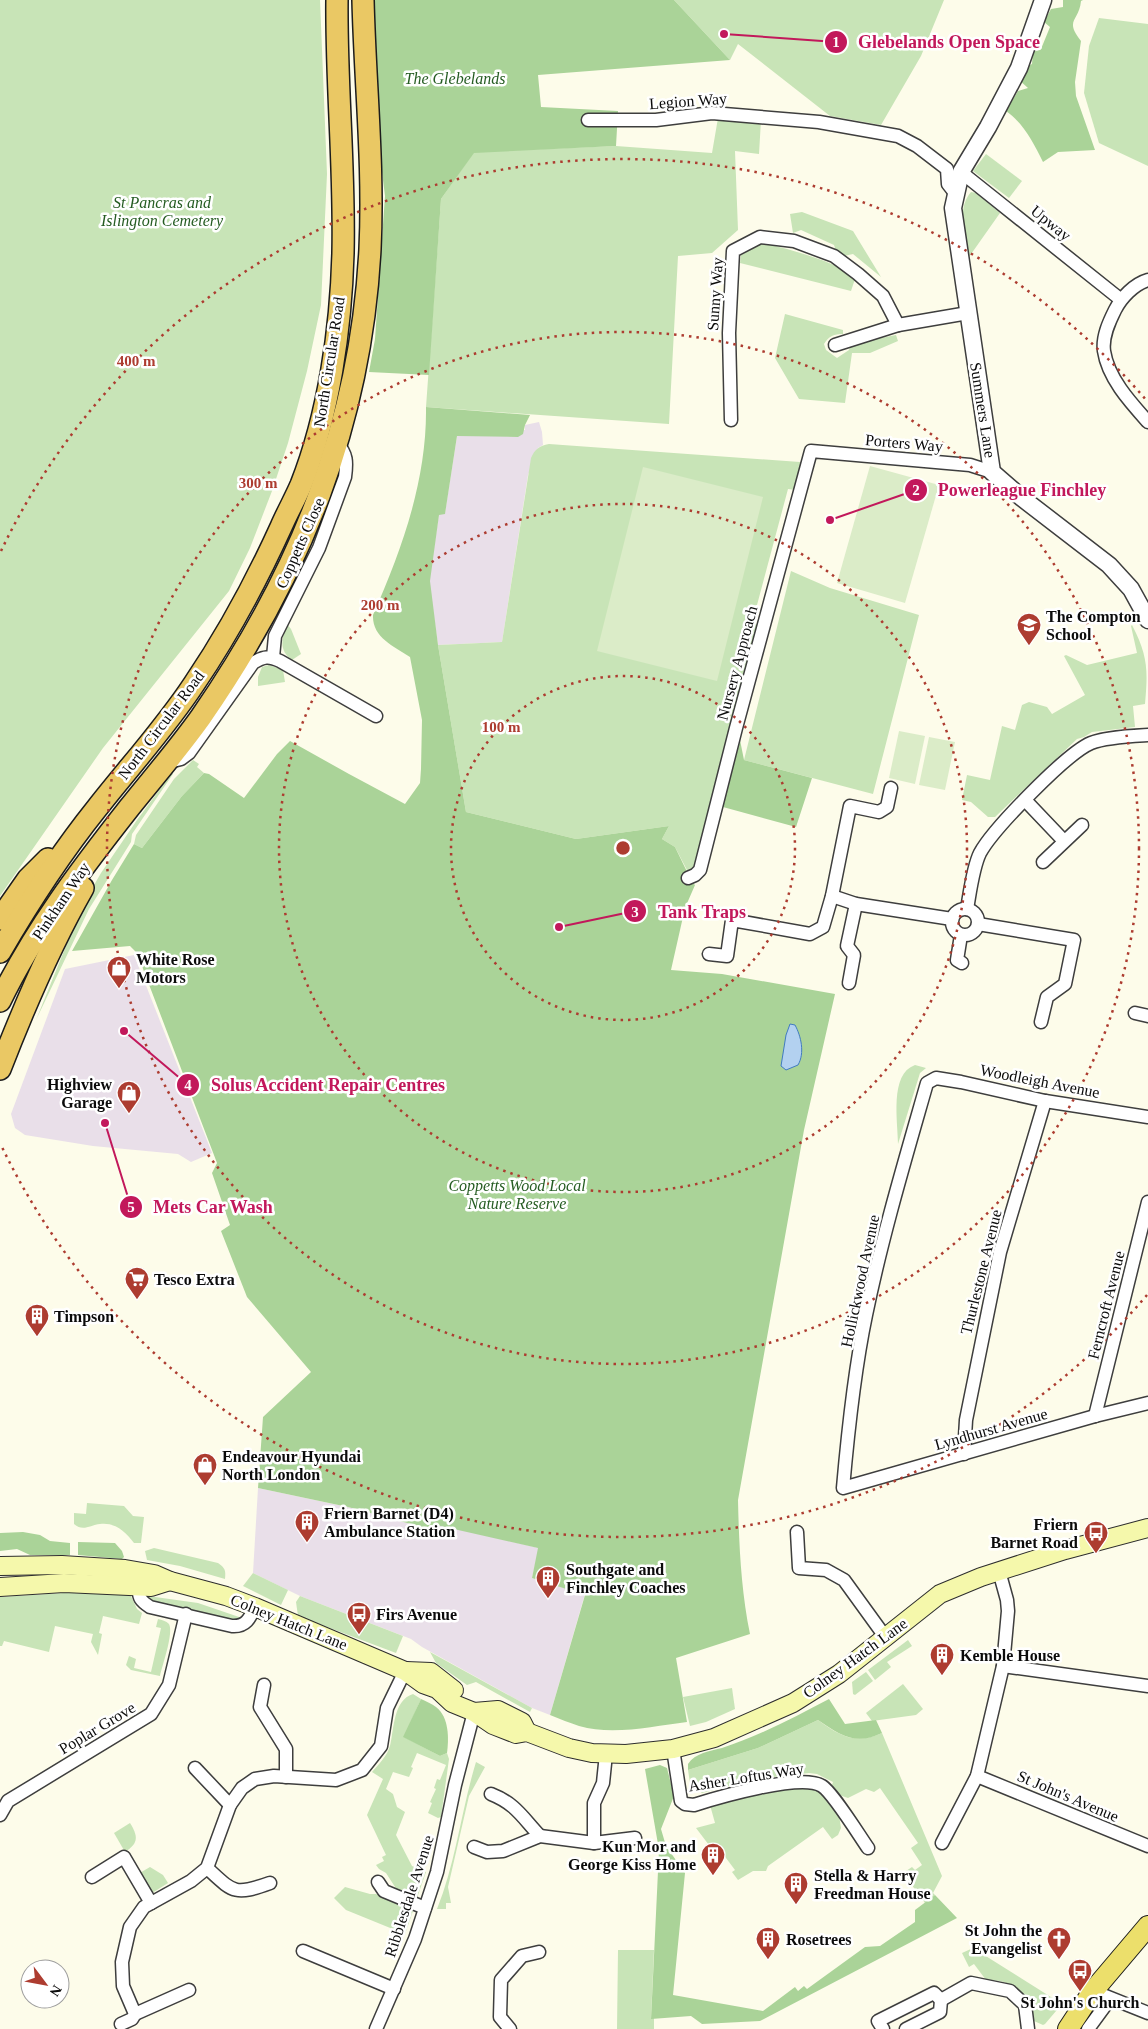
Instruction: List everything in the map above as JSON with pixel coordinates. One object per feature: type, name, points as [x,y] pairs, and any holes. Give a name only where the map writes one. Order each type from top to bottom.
[{"type":"highway","name":"North Circular Road","points":[[95,810],[193,686],[227,632],[260,571],[301,484],[316,436],[327,392],[336,333],[342,273],[343,194],[337,0]]},
{"type":"highway","name":"North Circular Road","points":[[131,806],[166,763],[233,670],[264,618],[307,527],[337,443],[357,363],[366,299],[370,247],[369,145],[363,0]]},
{"type":"highway","points":[[0,1068],[24,1008],[72,907],[131,806]]},
{"type":"highway","name":"Pinkham Way","points":[[0,1001],[26,953],[56,906],[131,806]]},
{"type":"highway","points":[[2,915],[28,879],[95,810]]},
{"type":"highway","name":"Pinkham Way","points":[[0,952],[32,900],[95,810]]},
{"type":"main road","name":"Colney Hatch Lane","points":[[0,1566],[62,1564],[125,1569],[154,1574],[170,1581],[226,1596],[255,1607],[406,1671],[423,1684],[437,1689],[452,1703],[474,1712],[493,1725],[516,1734],[527,1732],[569,1748],[606,1754],[626,1754],[673,1749],[714,1738],[793,1703],[839,1674],[940,1594],[981,1576],[1065,1550],[1148,1528]]},
{"type":"main road","name":"Colney Hatch Lane","points":[[0,1587],[64,1583],[151,1587],[170,1581]]},
{"type":"main road","points":[[1068,2029],[1102,1995],[1148,1926]]},
{"type":"street","name":"Summers Lane","points":[[1043,0],[1018,68],[988,127],[961,172],[953,208],[992,472],[1109,566],[1131,589],[1148,620]]},
{"type":"street","name":"Legion Way","points":[[588,120],[656,120],[712,113],[819,122]]},
{"type":"street","name":"Summers Lane","points":[[819,122],[898,136],[917,146],[947,168],[948,184],[956,193]]},
{"type":"street","name":"Upway","points":[[961,172],[1120,300]]},
{"type":"street","name":"Sunny Way","points":[[730,420],[729,333],[733,251],[760,237],[794,240],[834,256],[883,296],[898,325]]},
{"type":"street","points":[[1148,280],[1143,281],[1120,300],[1107,328],[1104,350],[1112,373],[1129,401],[1148,422]]},
{"type":"street","points":[[836,345],[898,325],[968,313]]},
{"type":"street","name":"Coppetts Close","points":[[273,657],[275,636],[318,548],[345,477],[347,466],[345,452],[337,443]]},
{"type":"street","name":"Porters Way","points":[[811,451],[970,466],[992,472]]},
{"type":"street","name":"Nursery Approach","points":[[688,878],[700,870],[736,728],[811,451]]},
{"type":"street","points":[[166,763],[181,760],[189,753],[254,663],[262,657],[273,657],[376,716]]},
{"type":"street","points":[[967,909],[979,855],[991,835],[1064,762],[1091,743],[1128,736],[1148,735]]},
{"type":"street","points":[[709,954],[727,956],[732,920],[810,934],[823,927],[832,896],[850,806],[879,812],[887,807],[891,788]]},
{"type":"street","points":[[1025,800],[1064,841]]},
{"type":"street","points":[[1043,862],[1082,825]]},
{"type":"street","points":[[832,896],[856,904],[952,919]]},
{"type":"street","points":[[849,983],[854,955],[847,946],[856,904]]},
{"type":"street","points":[[967,909],[975,914],[978,924],[974,932],[968,935],[961,935],[953,929],[952,919],[956,912],[967,909]]},
{"type":"street","points":[[978,924],[1074,940],[1066,984],[1047,997],[1041,1022]]},
{"type":"street","points":[[961,935],[957,960],[962,963]]},
{"type":"street","points":[[1135,1013],[1148,1016]]},
{"type":"street","name":"Woodleigh Avenue","points":[[927,1084],[936,1078],[1045,1101],[1148,1117]]},
{"type":"street","name":"Hollickwood Avenue","points":[[843,1488],[848,1438],[866,1316],[902,1170],[927,1084]]},
{"type":"street","name":"Thurlestone Avenue","points":[[964,1454],[966,1420],[998,1261],[1045,1101]]},
{"type":"street","name":"Ferncroft Avenue","points":[[1095,1416],[1148,1202]]},
{"type":"street","name":"Lyndhurst Avenue","points":[[843,1488],[1095,1416],[1148,1403]]},
{"type":"street","points":[[797,1532],[800,1568],[826,1570],[844,1580],[886,1638]]},
{"type":"street","points":[[942,1843],[977,1776],[1003,1666],[1008,1611],[999,1571]]},
{"type":"street","points":[[139,1586],[138,1596],[142,1602],[150,1607],[238,1626],[247,1622],[255,1607]]},
{"type":"street","name":"Poplar Grove","points":[[0,1815],[8,1801],[151,1714],[169,1685],[186,1614]]},
{"type":"street","points":[[1003,1666],[1148,1686]]},
{"type":"street","points":[[189,1990],[130,2021],[122,1962],[130,1926],[144,1907],[192,1881],[207,1868],[230,1805],[242,1788],[255,1780],[274,1776],[336,1780],[362,1770],[381,1746],[387,1708],[406,1671]]},
{"type":"street","points":[[264,1685],[260,1707],[286,1749],[286,1777]]},
{"type":"street","name":"Ribblesdale Avenue","points":[[376,2029],[415,1939],[437,1872],[457,1776],[474,1712]]},
{"type":"street","name":"Asher Loftus Way","points":[[673,1749],[681,1801],[685,1804],[694,1805],[730,1794],[759,1788],[803,1782],[816,1783],[827,1790],[868,1848]]},
{"type":"street","points":[[594,1843],[594,1803],[602,1783],[606,1754]]},
{"type":"street","points":[[195,1768],[230,1805]]},
{"type":"street","name":"St John's Avenue","points":[[977,1776],[1148,1846]]},
{"type":"street","points":[[491,1794],[515,1807],[540,1836]]},
{"type":"street","points":[[474,1848],[486,1852],[503,1851],[540,1836],[594,1843],[635,1838]]},
{"type":"street","points":[[92,1877],[124,1857],[151,1903]]},
{"type":"street","points":[[207,1868],[230,1889],[249,1891],[270,1884]]},
{"type":"street","points":[[378,1882],[384,1891],[425,1908]]},
{"type":"street","points":[[303,1951],[394,1989]]},
{"type":"street","points":[[510,2029],[500,2017],[501,1980],[522,1956],[539,1952]]},
{"type":"street","points":[[941,2000],[971,1984],[1010,1991],[1024,2005],[1028,2029]]},
{"type":"street","points":[[883,2029],[878,2021],[934,1993],[941,2000],[940,2012],[906,2029]]},
{"type":"street","points":[[1088,2029],[1102,1995],[1148,2013]]},
{"type":"shaded area","points":[[539,422],[543,445],[538,448],[528,475],[502,642],[438,645],[429,581],[439,514],[445,513],[457,436],[525,430],[525,425]]},
{"type":"shaded area","points":[[134,955],[212,1153],[191,1162],[178,1154],[93,1146],[25,1135],[15,1128],[11,1114],[65,969]]},
{"type":"shaded area","points":[[258,1488],[348,1507],[433,1530],[436,1524],[539,1548],[532,1578],[585,1594],[550,1715],[532,1708],[422,1647],[411,1639],[300,1596],[253,1573]]},
{"type":"green space","name":"St Pancras and Islington Cemetery","points":[[0,0],[320,0],[327,174],[321,305],[307,371],[288,443],[250,548],[229,591],[103,748],[0,896]]},
{"type":"green space","name":"The Glebelands","points":[[373,0],[674,0],[730,60],[538,75],[541,107],[618,111],[616,146],[474,153],[441,199],[429,375],[369,372],[375,339],[385,196],[381,164]]},
{"type":"green space","points":[[674,0],[944,0],[921,56],[881,125],[830,116],[738,44],[730,60]]},
{"type":"green space","points":[[1063,0],[1083,0],[1073,24],[1076,34],[1081,41],[1075,82],[1076,96],[1095,150],[1058,152],[1043,162],[1023,128],[1006,111],[1018,91],[1028,88],[1019,80],[1026,67],[1032,64],[1033,52],[1041,49],[1050,27],[1044,22],[1051,9],[1063,7]]},
{"type":"green space","points":[[1099,18],[1148,24],[1148,166],[1099,143],[1084,93],[1089,46]]},
{"type":"green space","points":[[718,118],[761,120],[759,154],[735,151],[738,230],[712,253],[678,256],[669,424],[426,407],[441,199],[474,152],[616,146],[712,153]]},
{"type":"green space","points":[[986,154],[1022,181],[1009,198],[973,171]]},
{"type":"green space","points":[[971,192],[976,193],[1000,213],[969,257],[963,215],[966,199]]},
{"type":"green space","points":[[802,212],[853,231],[881,277],[853,254],[844,256],[836,251],[834,245],[801,230],[793,233],[790,214]]},
{"type":"green space","points":[[763,243],[811,256],[856,276],[851,291],[740,263],[741,255]]},
{"type":"green space","points":[[785,314],[843,330],[843,334],[832,336],[824,344],[826,350],[837,358],[849,350],[851,344],[896,335],[898,341],[870,353],[852,353],[845,403],[799,399],[775,358]]},
{"type":"green space","name":"Coppetts Wood Local Nature Reserve","points":[[426,407],[530,415],[523,434],[518,437],[457,436],[445,514],[439,515],[430,581],[438,645],[466,812],[576,839],[669,826],[662,839],[675,847],[695,885],[685,908],[671,970],[722,974],[835,994],[804,1130],[738,1500],[744,1601],[750,1634],[676,1658],[687,1722],[633,1729],[605,1730],[579,1726],[550,1715],[585,1595],[532,1578],[538,1548],[436,1525],[433,1530],[348,1507],[258,1488],[263,1417],[311,1372],[247,1297],[221,1231],[230,1225],[212,1173],[217,1163],[137,953],[130,946],[72,951],[134,844],[142,848],[182,796],[204,773],[209,774],[244,798],[277,754],[290,741],[405,804],[420,783],[422,720],[410,657],[391,645],[380,635],[376,629],[373,615],[394,565],[411,514],[422,461]]},
{"type":"green space","points":[[549,444],[800,462],[802,466],[796,490],[788,489],[753,620],[754,623],[763,628],[698,865],[688,872],[675,847],[662,839],[669,826],[576,839],[466,812],[438,645],[502,642],[531,458],[538,448]]},
{"type":"green space","points":[[870,466],[939,485],[905,603],[837,583]]},
{"type":"green space","points":[[643,467],[763,497],[717,681],[597,651]]},
{"type":"green space","points":[[791,571],[830,588],[919,615],[873,794],[744,760]]},
{"type":"green space","points":[[287,624],[291,629],[301,654],[292,660],[285,652],[282,644]]},
{"type":"green space","points":[[1132,625],[1146,663],[1145,704],[1133,706],[1135,727],[1092,732],[1077,739],[995,817],[988,817],[971,802],[962,800],[967,775],[990,780],[1002,726],[1015,730],[1022,705],[1029,702],[1047,707],[1052,714],[1085,695],[1064,656],[1066,655],[1087,665],[1137,653]]},
{"type":"green space","points":[[269,665],[283,670],[285,682],[258,686],[258,677],[262,667]]},
{"type":"green space","points":[[899,731],[925,736],[915,784],[889,778]]},
{"type":"green space","points":[[929,737],[955,742],[945,790],[919,785]]},
{"type":"green space","points":[[740,740],[744,760],[812,778],[796,827],[723,807]]},
{"type":"green space","points":[[193,760],[199,764],[197,767],[204,773],[182,796],[142,848],[134,844],[136,835],[174,779]]},
{"type":"green space","points":[[172,773],[132,834],[131,842],[89,909],[36,1020],[83,904],[101,873],[137,820]]},
{"type":"green space","points":[[915,1065],[926,1068],[920,1073],[898,1144],[898,1088],[901,1078],[907,1070]]},
{"type":"green space","points":[[87,1503],[124,1506],[133,1516],[144,1517],[141,1543],[134,1543],[124,1532],[115,1526],[100,1524],[80,1528],[74,1524],[74,1513],[86,1514]]},
{"type":"green space","points":[[23,1532],[40,1535],[50,1541],[70,1543],[70,1555],[30,1555],[17,1549],[0,1551],[0,1533]]},
{"type":"green space","points":[[78,1542],[115,1543],[122,1551],[124,1557],[122,1559],[78,1555]]},
{"type":"green space","points":[[154,1548],[218,1563],[225,1570],[225,1579],[180,1566],[147,1560],[145,1551]]},
{"type":"green space","points":[[253,1573],[288,1590],[281,1605],[243,1586]]},
{"type":"green space","points":[[64,1593],[130,1594],[137,1609],[142,1613],[139,1624],[103,1616],[99,1633],[102,1634],[98,1655],[91,1642],[93,1634],[55,1626],[49,1652],[4,1641],[2,1646],[0,1646],[0,1597]]},
{"type":"green space","points":[[148,1596],[198,1603],[242,1618],[236,1621],[149,1600]]},
{"type":"green space","points":[[300,1596],[403,1636],[396,1653],[298,1616],[296,1602]]},
{"type":"green space","points":[[158,1619],[168,1623],[170,1628],[169,1642],[160,1676],[131,1670],[126,1665],[129,1656],[136,1659],[134,1668],[151,1672],[161,1628],[156,1627]]},
{"type":"green space","points":[[908,1640],[912,1646],[887,1662],[891,1667],[875,1680],[868,1670]]},
{"type":"green space","points":[[430,1652],[532,1708],[530,1712],[476,1682],[467,1685],[436,1663]]},
{"type":"green space","points":[[866,1672],[873,1681],[855,1695],[853,1694],[852,1682]]},
{"type":"green space","points":[[903,1684],[923,1709],[916,1715],[872,1721],[866,1713]]},
{"type":"green space","points":[[732,1688],[735,1709],[706,1722],[690,1726],[683,1697]]},
{"type":"green space","points":[[413,1694],[421,1699],[404,1737],[440,1756],[447,1753],[449,1759],[441,1817],[438,1818],[428,1813],[432,1803],[430,1802],[436,1789],[434,1788],[437,1779],[440,1780],[446,1765],[417,1753],[409,1777],[393,1772],[386,1789],[393,1794],[397,1807],[405,1812],[396,1835],[412,1866],[426,1872],[417,1898],[397,1890],[386,1873],[376,1865],[384,1861],[382,1857],[386,1855],[367,1815],[383,1779],[372,1772],[389,1750],[398,1709],[406,1697]]},
{"type":"green space","points":[[421,1699],[436,1707],[446,1722],[448,1734],[447,1753],[440,1756],[403,1737]]},
{"type":"green space","points":[[829,1699],[845,1724],[876,1720],[882,1733],[864,1739],[856,1739],[833,1730],[818,1720],[758,1748],[688,1770],[688,1764],[695,1757],[750,1738]]},
{"type":"green space","points":[[818,1720],[848,1737],[864,1738],[882,1733],[942,1876],[933,1893],[935,1895],[925,1903],[903,1873],[912,1867],[915,1870],[922,1865],[911,1848],[918,1843],[880,1788],[874,1792],[866,1789],[848,1798],[839,1795],[832,1785],[833,1782],[817,1774],[809,1773],[756,1779],[702,1793],[690,1783],[688,1770],[758,1748]]},
{"type":"green space","points":[[476,1762],[485,1767],[469,1796],[448,1887],[451,1903],[446,1903],[446,1909],[437,1909],[454,1855]]},
{"type":"green space","points":[[660,1765],[667,1768],[674,1796],[661,1829],[666,1846],[685,1873],[673,1995],[763,2011],[795,1987],[798,1991],[804,1986],[807,1989],[865,1947],[880,1946],[915,1922],[915,1910],[935,1895],[957,1918],[760,2021],[702,2024],[691,2016],[651,2019],[659,1850],[645,1769]]},
{"type":"green space","points":[[805,1787],[820,1790],[839,1815],[841,1828],[838,1835],[832,1839],[823,1827],[768,1866],[766,1871],[753,1871],[738,1880],[732,1872],[735,1870],[720,1850],[715,1853],[696,1828],[715,1823],[710,1805],[758,1793]]},
{"type":"green space","points":[[130,1823],[135,1832],[136,1839],[133,1846],[125,1852],[114,1833]]},
{"type":"green space","points":[[150,1867],[163,1875],[168,1883],[149,1895],[138,1874]]},
{"type":"green space","points":[[345,1887],[376,1894],[414,1908],[405,1934],[346,1910],[334,1898]]},
{"type":"green space","points":[[973,1948],[1062,2004],[1045,2024],[1034,2021],[1018,1991],[1006,1983],[986,1980],[974,1964],[969,1967],[962,1953]]},
{"type":"green space","points":[[618,1950],[654,1950],[651,2018],[654,2018],[654,2029],[617,2029]]},
{"type":"water","points":[[790,1024],[795,1025],[799,1034],[801,1055],[798,1065],[786,1070],[781,1066],[786,1035]]},
{"type":"place","name":"Glebelands Open Space","points":[[724,34]]},
{"type":"place","name":"Powerleague Finchley","points":[[830,520]]},
{"type":"place","name":"The Compton School","points":[[1029,646]]},
{"type":"place","name":"Tank Traps","points":[[559,927]]},
{"type":"place","name":"White Rose Motors","points":[[119,989]]},
{"type":"place","name":"Solus Accident Repair Centres","points":[[124,1031]]},
{"type":"place","name":"Highview Garage","points":[[129,1114]]},
{"type":"place","name":"Mets Car Wash","points":[[105,1123]]},
{"type":"place","name":"Tesco Extra","points":[[137,1300]]},
{"type":"place","name":"Timpson","points":[[37,1337]]},
{"type":"place","name":"Endeavour Hyundai North London","points":[[205,1486]]},
{"type":"place","name":"Friern Barnet (D4) Ambulance Station","points":[[307,1543]]},
{"type":"place","name":"Friern Barnet Road","points":[[1096,1554]]},
{"type":"place","name":"Southgate and Finchley Coaches","points":[[548,1599]]},
{"type":"place","name":"Firs Avenue","points":[[359,1635]]},
{"type":"place","name":"Kemble House","points":[[942,1676]]},
{"type":"place","name":"Kun Mor and George Kiss Home","points":[[713,1876]]},
{"type":"place","name":"Stella & Harry Freedman House","points":[[796,1905]]},
{"type":"place","name":"Rosetrees","points":[[768,1960]]},
{"type":"place","name":"St John the Evangelist","points":[[1059,1960]]},
{"type":"place","name":"St John's Church","points":[[1080,1992]]}]
